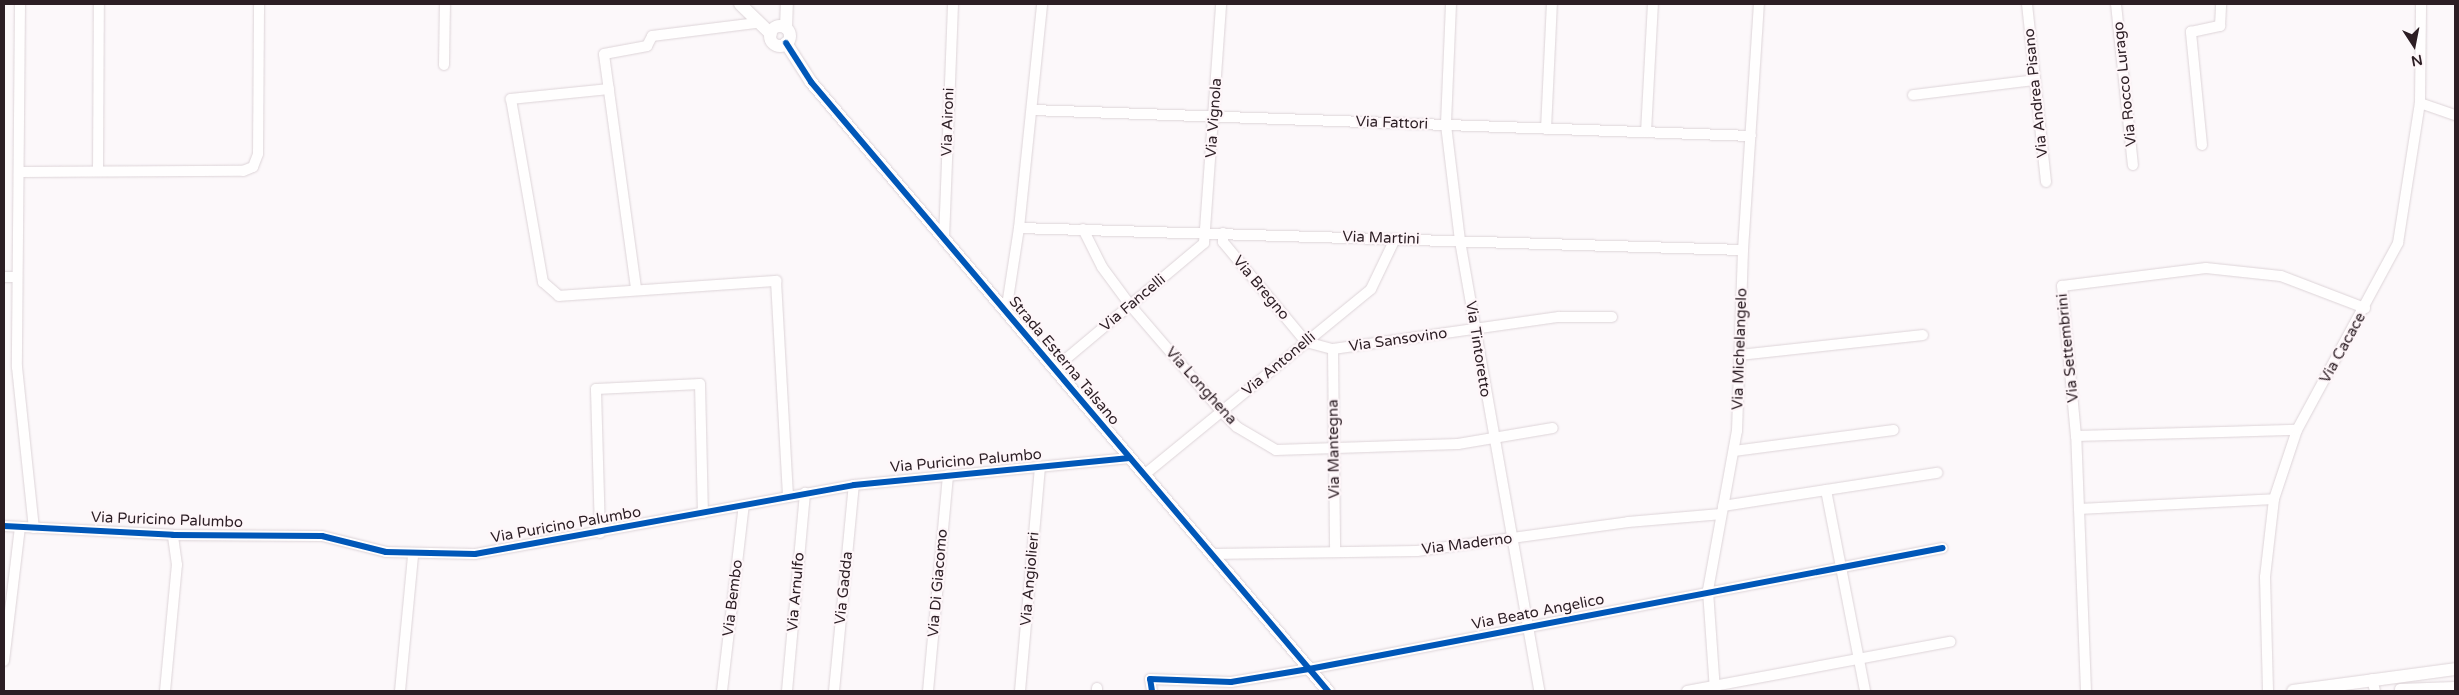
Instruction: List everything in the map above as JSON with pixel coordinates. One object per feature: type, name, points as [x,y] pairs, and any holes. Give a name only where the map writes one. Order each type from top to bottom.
[{"type":"street","points":[[20,4],[19,172],[9,277],[16,367],[34,528]]},
{"type":"street","points":[[98,170],[99,4]]},
{"type":"street","points":[[19,172],[98,170],[243,171],[253,167],[258,154],[259,4]]},
{"type":"street","points":[[444,65],[445,4]]},
{"type":"street","points":[[740,4],[757,23],[771,34],[774,43],[786,44],[790,36],[786,28],[787,4]]},
{"type":"street","name":"Via Aironi","points":[[944,240],[953,4]]},
{"type":"street","points":[[1006,312],[1019,228],[1042,4]]},
{"type":"street","name":"Via Vignola","points":[[1207,233],[1221,4]]},
{"type":"street","name":"Via Tintoretto","points":[[1451,4],[1446,125],[1460,241],[1493,438],[1539,691]]},
{"type":"street","points":[[1546,129],[1552,4]]},
{"type":"street","points":[[1646,132],[1653,4]]},
{"type":"street","name":"Via Michelangelo","points":[[1715,689],[1708,590],[1734,451],[1740,355],[1743,250],[1759,4]]},
{"type":"street","name":"Via Andrea Pisano","points":[[2027,4],[2046,182]]},
{"type":"street","name":"Via Rocco Lurago","points":[[2116,4],[2133,165]]},
{"type":"street","points":[[2202,145],[2191,32],[2220,26],[2221,4]]},
{"type":"street","name":"Via Cacace","points":[[2268,691],[2265,577],[2274,500],[2297,430],[2366,308],[2398,244],[2420,103],[2421,4]]},
{"type":"street","points":[[636,288],[604,54],[647,46],[652,36],[757,23]]},
{"type":"street","points":[[771,34],[777,27],[786,28]]},
{"type":"street","name":"Strada Esterna Talsano","points":[[786,44],[811,82],[1328,691]]},
{"type":"street","points":[[1913,95],[2035,80]]},
{"type":"street","points":[[608,89],[511,99],[543,282],[559,296],[636,288],[776,281],[788,496]]},
{"type":"street","points":[[2420,103],[2455,115]]},
{"type":"street","name":"Via Fattori","points":[[1032,110],[1751,136]]},
{"type":"street","name":"Via Martini","points":[[1019,228],[1743,250]]},
{"type":"street","name":"Via Longhena","points":[[1083,229],[1102,267],[1130,306],[1222,412],[1237,427],[1276,450],[1458,444],[1553,428]]},
{"type":"street","name":"Via Fancelli","points":[[1054,369],[1204,243],[1207,233]]},
{"type":"street","name":"Via Bregno","points":[[1223,233],[1223,242],[1306,342]]},
{"type":"street","name":"Via Antonelli","points":[[1144,475],[1371,289],[1395,239]]},
{"type":"street","name":"Via Settembrini","points":[[2086,691],[2076,436],[2062,286],[2206,268],[2281,276],[2366,308]]},
{"type":"street","name":"Via Sansovino","points":[[1333,349],[1560,317],[1612,317]]},
{"type":"street","points":[[1740,355],[1923,335]]},
{"type":"street","points":[[1306,342],[1333,349]]},
{"type":"street","name":"Via Mantegna","points":[[1333,349],[1335,549]]},
{"type":"street","points":[[600,533],[596,389],[700,384],[703,513]]},
{"type":"street","points":[[1734,451],[1894,430]]},
{"type":"street","points":[[2076,436],[2297,430]]},
{"type":"street","name":"Via Puricino Palumbo","points":[[4,526],[174,535],[322,536],[413,555],[475,554],[600,533],[854,485],[1130,458]]},
{"type":"street","name":"Via Angiolieri","points":[[1020,691],[1040,467]]},
{"type":"street","name":"Via Maderno","points":[[1211,554],[1335,549],[1418,551],[1722,510],[1826,490],[1937,473]]},
{"type":"street","name":"Via Di Giacomo","points":[[928,691],[948,475]]},
{"type":"street","name":"Via Gadda","points":[[834,691],[854,485]]},
{"type":"street","points":[[1826,490],[1865,691]]},
{"type":"street","name":"Via Arnulfo","points":[[787,691],[805,494]]},
{"type":"street","points":[[2079,510],[2274,500]]},
{"type":"street","name":"Via Bembo","points":[[722,691],[744,505]]},
{"type":"street","points":[[4,661],[20,527]]},
{"type":"street","points":[[165,691],[177,565],[174,535]]},
{"type":"street","name":"Via Beato Angelico","points":[[1152,691],[1150,679],[1231,682],[1528,627],[1708,590],[1943,548]]},
{"type":"street","points":[[400,691],[413,555]]},
{"type":"street","points":[[1687,691],[1715,689],[1950,642]]},
{"type":"street","points":[[2293,691],[2374,685],[2407,674],[2455,669]]},
{"type":"street","points":[[2407,674],[2405,689],[2455,687]]},
{"type":"cycle path","points":[[786,43],[811,82],[1328,691]]},
{"type":"cycle path","points":[[4,526],[173,535],[322,536],[386,552],[475,554],[854,485],[1130,458]]},
{"type":"cycle path","points":[[1152,691],[1150,679],[1231,682],[1309,669],[1943,548]]}]
